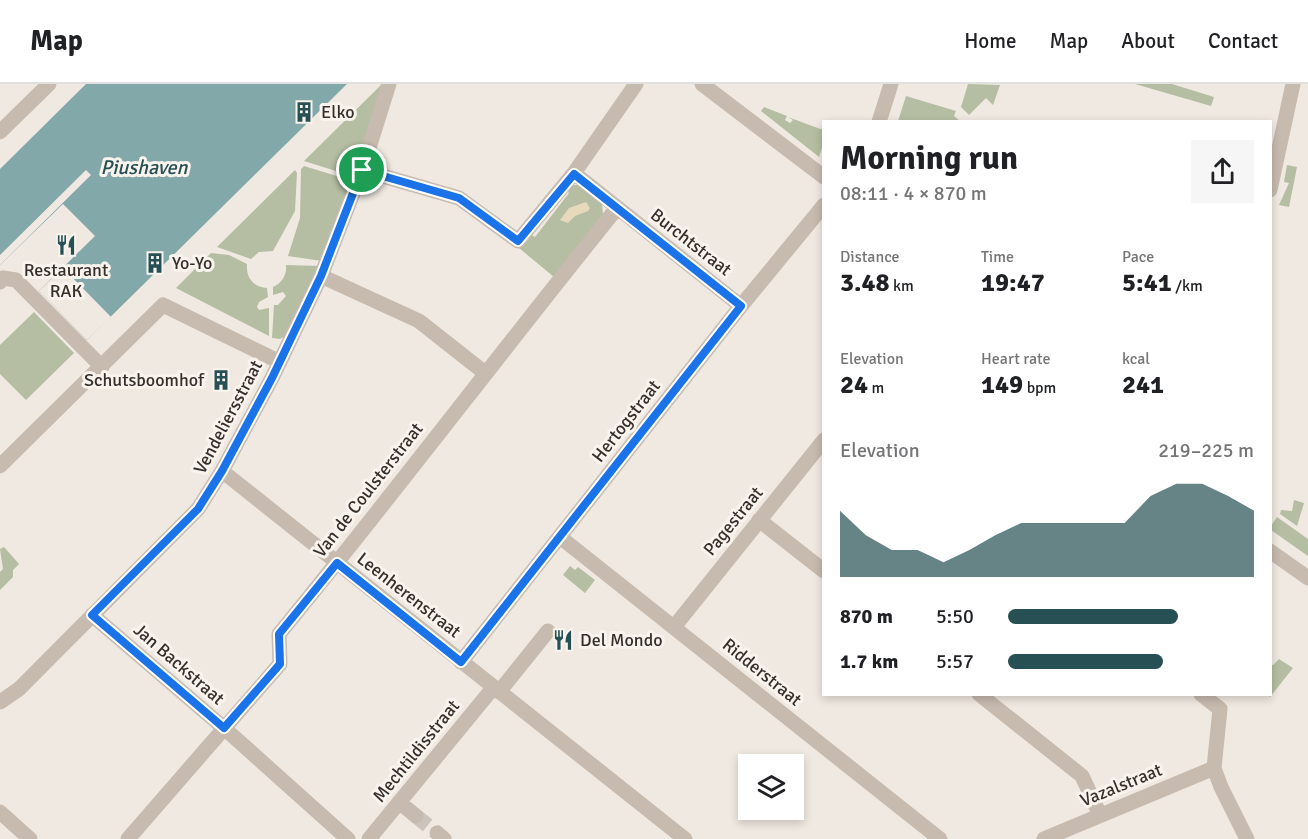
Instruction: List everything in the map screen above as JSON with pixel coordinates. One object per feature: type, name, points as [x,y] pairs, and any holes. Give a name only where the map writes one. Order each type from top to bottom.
[{"type":"street","points":[[0,132],[49,84]]},
{"type":"street","name":"Vendeliersstraat","points":[[0,702],[19,689],[198,509],[222,471],[280,362],[321,276],[362,170],[389,84]]},
{"type":"street","points":[[362,170],[459,198],[518,241],[574,174],[636,84]]},
{"type":"street","points":[[702,84],[822,175]]},
{"type":"street","points":[[880,120],[891,84]]},
{"type":"street","points":[[1272,181],[1293,84]]},
{"type":"street","points":[[574,174],[617,208]]},
{"type":"street","name":"Hertogstraat","points":[[461,662],[741,306],[822,207]]},
{"type":"street","name":"Burchtstraat","points":[[617,208],[741,306]]},
{"type":"street","name":"Van de Coulsterstraat","points":[[128,839],[280,664],[279,634],[617,208]]},
{"type":"street","points":[[321,276],[419,321],[484,373]]},
{"type":"street","points":[[0,282],[3,278],[16,280],[102,367]]},
{"type":"street","points":[[0,466],[163,305],[280,362]]},
{"type":"street","name":"Pagestraat","points":[[674,627],[822,442]]},
{"type":"street","name":"Leenherenstraat","points":[[222,471],[685,839]]},
{"type":"street","points":[[759,520],[822,569]]},
{"type":"street","name":"Ridderstraat","points":[[560,537],[940,839]]},
{"type":"street","points":[[1272,552],[1308,578]]},
{"type":"street","name":"Jan Backstraat","points":[[92,615],[224,728],[348,839]]},
{"type":"street","points":[[496,690],[548,631]]},
{"type":"street","name":"Mechtildisstraat","points":[[369,839],[496,690]]},
{"type":"street","points":[[982,696],[1082,776],[1100,815]]},
{"type":"street","points":[[1204,696],[1220,709],[1214,768],[1247,839]]},
{"type":"street","name":"Vazalstraat","points":[[1044,839],[1214,768]]},
{"type":"street","points":[[399,802],[416,816]]},
{"type":"street","points":[[0,812],[30,839]]},
{"type":"green space","points":[[382,84],[355,177],[304,161]]},
{"type":"green space","points":[[968,84],[1000,85],[993,105],[986,98],[969,115],[961,107]]},
{"type":"green space","points":[[1135,84],[1172,84],[1214,97],[1211,106]]},
{"type":"green space","points":[[906,96],[956,111],[954,116],[959,120],[898,120]]},
{"type":"green space","points":[[764,107],[787,116],[785,120],[790,123],[793,120],[788,117],[822,130],[822,148],[819,157],[761,111]]},
{"type":"green space","points":[[1287,165],[1297,167],[1289,207],[1279,205],[1289,183],[1284,182]]},
{"type":"green space","points":[[304,166],[353,181],[322,261],[288,256],[300,218],[301,169]]},
{"type":"green space","points":[[295,170],[297,173],[295,211],[273,251],[259,252],[251,259],[217,247]]},
{"type":"green space","points":[[572,185],[580,185],[602,204],[603,214],[554,277],[519,248],[530,234],[535,237],[569,193],[566,190]]},
{"type":"green space","points":[[211,253],[229,255],[247,264],[251,281],[267,288],[268,297],[259,302],[257,307],[259,310],[269,308],[269,336],[176,288]]},
{"type":"green space","points":[[286,265],[320,266],[285,336],[280,339],[272,338],[274,305],[278,305],[286,296],[283,292],[273,295],[273,287],[283,278]]},
{"type":"green space","points":[[34,312],[74,353],[26,400],[0,374],[0,345]]},
{"type":"green space","points":[[1294,500],[1304,503],[1297,526],[1280,514],[1281,510],[1292,511]]},
{"type":"green space","points":[[1277,517],[1308,539],[1308,556],[1272,531],[1272,524]]},
{"type":"green space","points":[[4,547],[19,564],[13,570],[13,577],[0,590],[0,572],[3,569],[0,549]]},
{"type":"green space","points":[[570,566],[575,570],[578,567],[595,580],[585,593],[563,575]]},
{"type":"green space","points":[[1279,659],[1293,668],[1272,694],[1272,664]]},
{"type":"sand","points":[[586,202],[590,208],[588,211],[575,216],[568,223],[560,220],[569,208]]},
{"type":"water","name":"Piushaven","points":[[86,84],[347,84],[87,340],[39,291],[95,236],[63,204],[0,265],[0,169]]},
{"type":"pier","points":[[86,170],[91,175],[0,265],[0,255]]},
{"type":"pier","points":[[63,268],[111,317],[87,340],[39,291]]},
{"type":"tunnel","points":[[416,816],[437,833]]},
{"type":"place","name":"Elko","points":[[304,112]]},
{"type":"place","name":"Restaurant RAK","points":[[66,245]]},
{"type":"place","name":"Yo-Yo","points":[[155,263]]},
{"type":"place","name":"Schutsboomhof","points":[[221,380]]},
{"type":"place","name":"Del Mondo","points":[[563,640]]},
{"type":"route","points":[[362,170],[468,202],[518,241],[574,174],[741,306],[461,662],[337,563],[279,634],[280,664],[224,728],[92,615],[198,509],[222,471],[272,378],[321,276],[362,170]]}]
